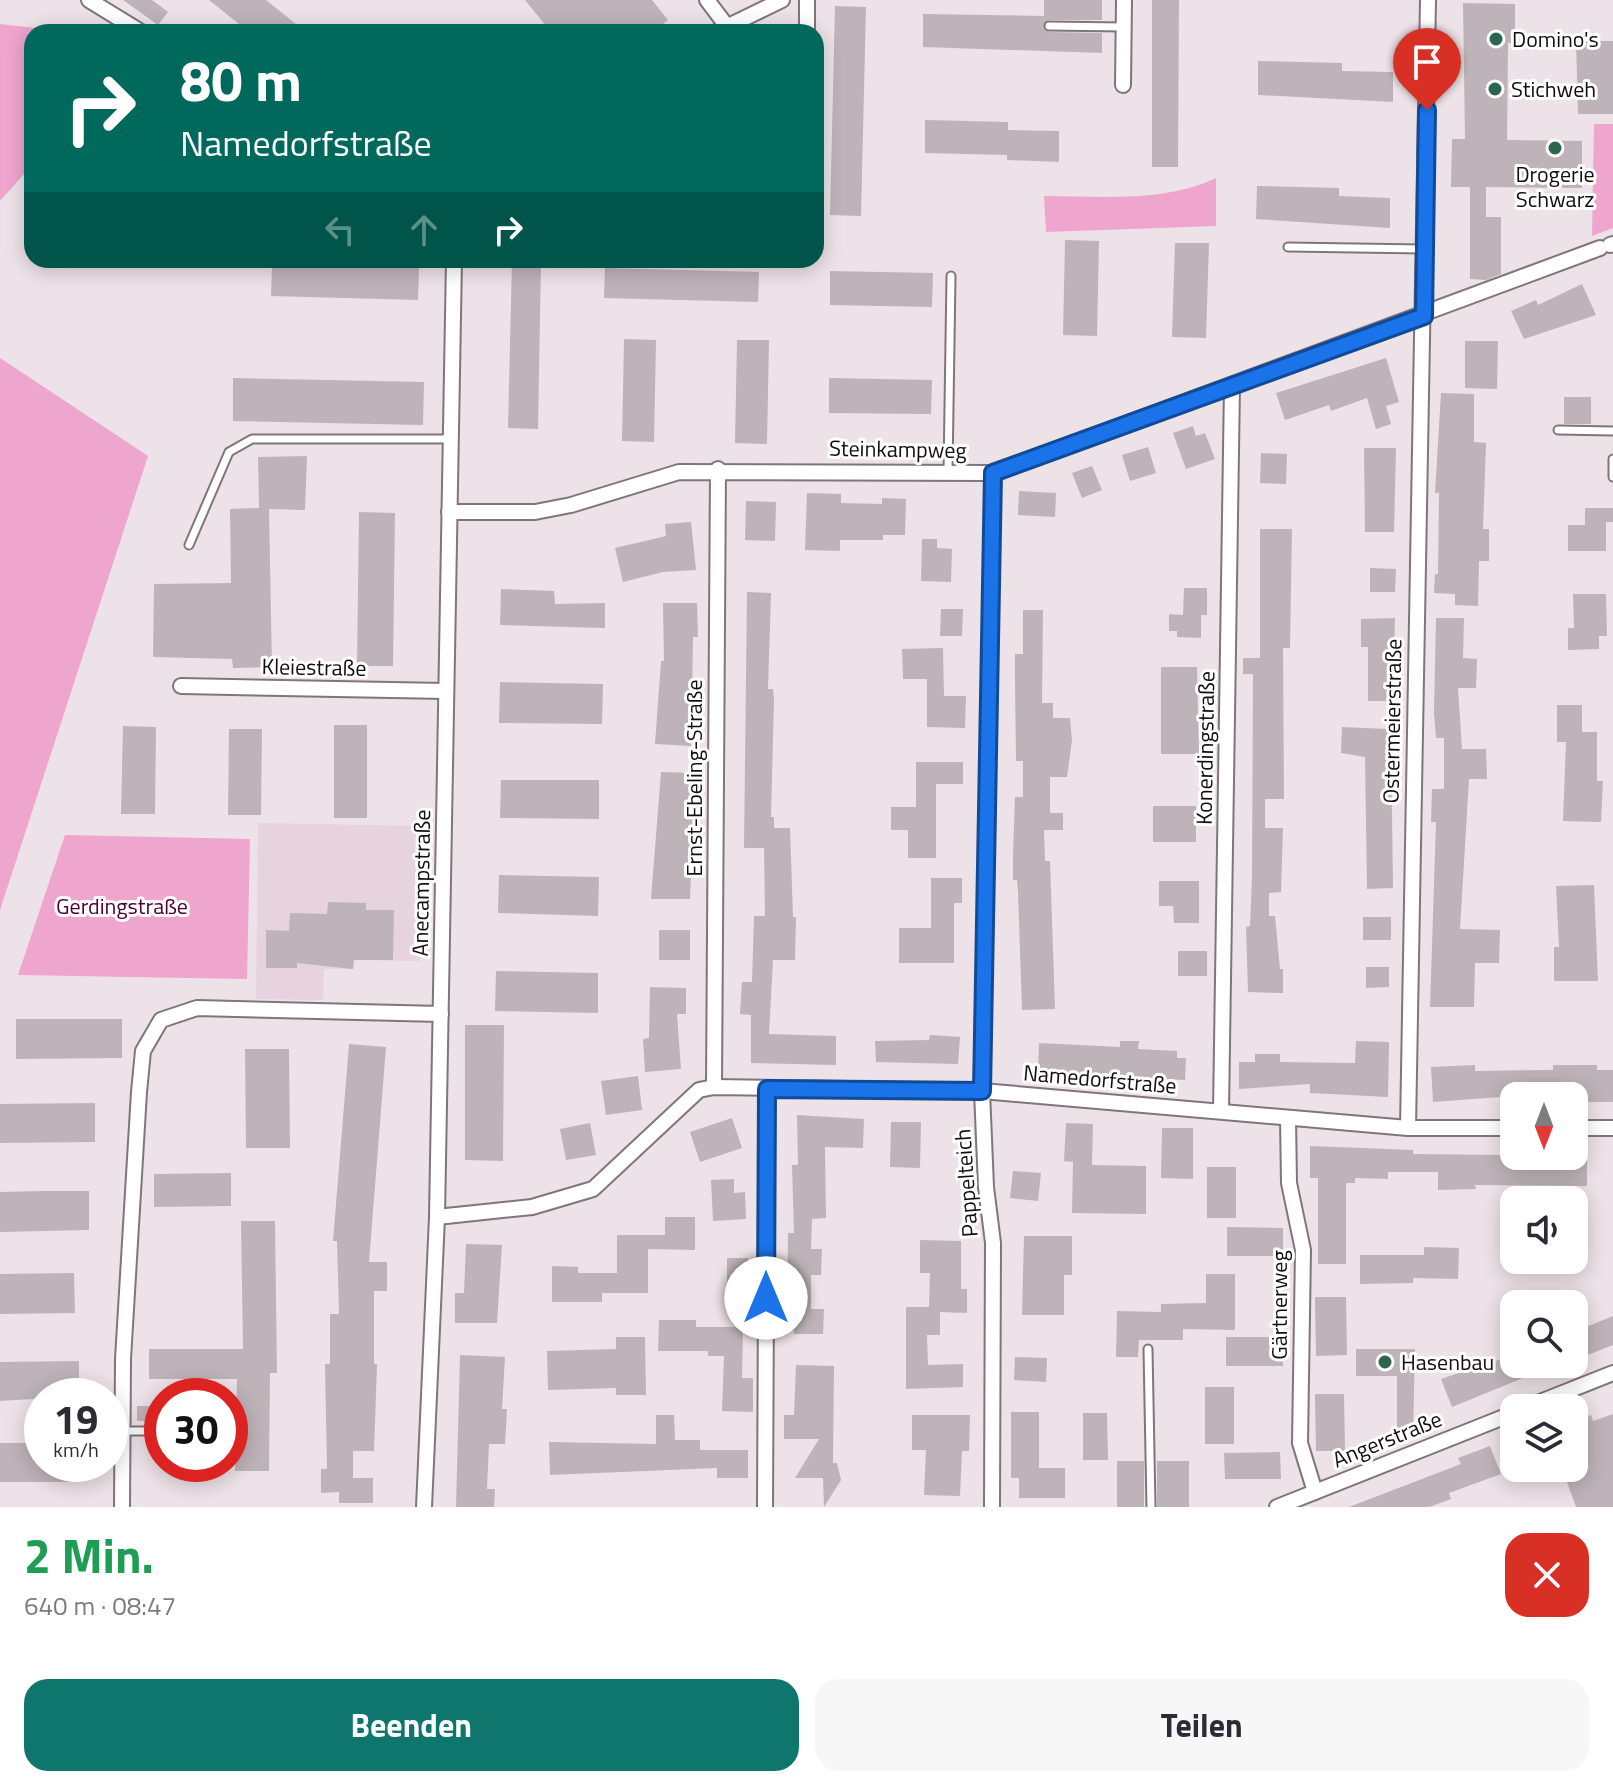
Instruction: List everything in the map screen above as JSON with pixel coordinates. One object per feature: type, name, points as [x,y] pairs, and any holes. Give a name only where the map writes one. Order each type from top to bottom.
[{"type":"street","points":[[89,0],[128,24]]},
{"type":"street","points":[[707,0],[719,24]]},
{"type":"street","points":[[730,24],[782,0]]},
{"type":"street","points":[[807,0],[807,24]]},
{"type":"street","points":[[1123,85],[1124,0]]},
{"type":"street","name":"Ostermeierstraße","points":[[1408,1128],[1428,0]]},
{"type":"street","name":"Steinkampweg","points":[[449,512],[535,512],[571,505],[679,472],[718,469],[993,473],[1608,246]]},
{"type":"street","name":"Anecampstraße","points":[[424,1507],[437,1217],[454,268]]},
{"type":"street","name":"Konerdingstraße","points":[[1221,1111],[1232,385]]},
{"type":"street","name":"Ernst-Ebeling-Straße","points":[[714,1087],[718,469]]},
{"type":"street","name":"Pappelteich","points":[[992,1507],[993,1243],[986,1187],[982,1091],[993,473]]},
{"type":"street","name":"Kleiestraße","points":[[181,686],[446,691]]},
{"type":"street","points":[[124,1378],[143,1051],[161,1020],[197,1008],[441,1014]]},
{"type":"street","points":[[437,1217],[532,1207],[593,1189],[699,1090],[714,1087]]},
{"type":"street","name":"Namedorfstraße","points":[[714,1087],[982,1091],[1408,1128],[1500,1128]]},
{"type":"street","points":[[765,1507],[767,1089]]},
{"type":"street","name":"Gärtnerweg","points":[[1288,1118],[1289,1183],[1303,1250],[1300,1443],[1315,1492]]},
{"type":"street","points":[[1588,1128],[1613,1128]]},
{"type":"street","points":[[1560,1394],[1613,1373]]},
{"type":"street","name":"Angerstraße","points":[[1277,1507],[1500,1419]]},
{"type":"street","points":[[122,1482],[122,1507]]},
{"type":"lane","points":[[1049,26],[1123,27]]},
{"type":"lane","points":[[1288,247],[1425,249]]},
{"type":"lane","points":[[948,472],[951,276]]},
{"type":"lane","points":[[1558,430],[1613,431]]},
{"type":"lane","points":[[189,545],[229,452],[239,444],[252,439],[293,438],[449,439]]},
{"type":"lane","points":[[1613,459],[1613,477]]},
{"type":"lane","points":[[1148,1349],[1151,1507]]},
{"type":"shaded area","points":[[258,823],[422,826],[420,961],[354,960],[353,969],[324,969],[323,1000],[256,999]]},
{"type":"green space","points":[[0,24],[24,27],[24,174],[0,201]]},
{"type":"green space","points":[[1594,124],[1613,124],[1613,228],[1592,236]]},
{"type":"green space","points":[[1216,178],[1216,226],[1046,232],[1044,196],[1153,195],[1196,186]]},
{"type":"green space","points":[[0,358],[148,456],[0,910]]},
{"type":"green space","name":"Gerdingstraße","points":[[65,835],[250,839],[247,979],[18,975]]},
{"type":"building","points":[[123,0],[152,0],[168,12],[157,24]]},
{"type":"building","points":[[209,0],[266,0],[296,24],[239,24]]},
{"type":"building","points":[[525,0],[652,0],[668,20],[663,24],[544,24]]},
{"type":"building","points":[[1044,0],[1102,0],[1102,20],[1049,20],[1043,27],[1049,32],[1102,33],[1102,53],[923,47],[923,14],[1044,16]]},
{"type":"building","points":[[1152,0],[1179,0],[1178,167],[1152,167]]},
{"type":"building","points":[[1463,3],[1515,4],[1515,43],[1508,43],[1507,140],[1582,141],[1582,188],[1486,187],[1486,217],[1501,217],[1501,274],[1486,280],[1470,279],[1470,187],[1451,187],[1452,139],[1465,139]]},
{"type":"building","points":[[835,6],[866,7],[861,216],[830,215]]},
{"type":"building","points":[[1576,41],[1613,41],[1613,114],[1578,114]]},
{"type":"building","points":[[1258,61],[1342,63],[1342,71],[1393,72],[1393,102],[1258,95]]},
{"type":"building","points":[[925,120],[1008,122],[1008,130],[1059,131],[1059,162],[1007,160],[1007,155],[925,153]]},
{"type":"building","points":[[1257,186],[1339,188],[1339,196],[1390,198],[1390,228],[1256,219]]},
{"type":"building","points":[[1065,240],[1099,241],[1097,336],[1063,335]]},
{"type":"building","points":[[1175,243],[1209,243],[1206,338],[1172,337]]},
{"type":"building","points":[[272,268],[419,268],[418,300],[271,296]]},
{"type":"building","points":[[512,268],[541,268],[538,429],[508,428]]},
{"type":"building","points":[[605,268],[759,272],[758,302],[604,298]]},
{"type":"building","points":[[830,271],[933,273],[932,307],[830,305]]},
{"type":"building","points":[[1582,284],[1596,315],[1524,339],[1511,311],[1536,300],[1538,305]]},
{"type":"building","points":[[624,339],[656,340],[654,442],[622,441]]},
{"type":"building","points":[[737,340],[769,340],[767,444],[735,443]]},
{"type":"building","points":[[1465,341],[1498,341],[1497,389],[1465,388]]},
{"type":"building","points":[[1386,358],[1399,402],[1386,406],[1391,424],[1376,429],[1367,398],[1331,411],[1329,405],[1285,420],[1276,393]]},
{"type":"building","points":[[233,378],[424,382],[423,425],[233,421]]},
{"type":"building","points":[[829,378],[932,380],[931,414],[829,413]]},
{"type":"building","points":[[1441,393],[1474,394],[1474,442],[1486,443],[1483,529],[1489,529],[1489,561],[1479,561],[1478,606],[1455,605],[1455,594],[1434,593],[1435,574],[1438,574],[1439,493],[1435,493]]},
{"type":"building","points":[[1564,397],[1591,397],[1591,424],[1564,424]]},
{"type":"building","points":[[1193,426],[1196,436],[1205,433],[1215,459],[1186,469],[1173,433]]},
{"type":"building","points":[[1148,447],[1156,473],[1130,481],[1122,455]]},
{"type":"building","points":[[1364,448],[1396,448],[1394,532],[1365,532]]},
{"type":"building","points":[[1261,453],[1287,454],[1286,484],[1260,483]]},
{"type":"building","points":[[307,456],[305,510],[269,509],[272,667],[233,668],[232,659],[153,657],[154,584],[231,583],[230,509],[259,508],[258,457]]},
{"type":"building","points":[[1092,466],[1102,490],[1082,498],[1072,473]]},
{"type":"building","points":[[1019,491],[1056,493],[1055,517],[1018,515]]},
{"type":"building","points":[[807,493],[841,494],[841,503],[882,504],[882,498],[906,499],[905,535],[883,535],[883,540],[840,540],[840,551],[805,550]]},
{"type":"building","points":[[746,501],[776,502],[775,541],[745,540]]},
{"type":"building","points":[[1585,508],[1613,508],[1613,522],[1606,522],[1606,551],[1568,551],[1568,525],[1585,525]]},
{"type":"building","points":[[359,512],[395,513],[393,666],[357,666]]},
{"type":"building","points":[[691,522],[696,570],[663,572],[623,582],[615,548],[666,536],[665,524]]},
{"type":"building","points":[[1260,529],[1292,529],[1290,648],[1283,648],[1284,799],[1265,799],[1265,828],[1283,828],[1281,892],[1269,893],[1269,916],[1275,916],[1280,969],[1283,969],[1283,993],[1248,992],[1246,927],[1250,926],[1252,877],[1253,674],[1243,674],[1243,658],[1260,658]]},
{"type":"building","points":[[922,539],[937,539],[937,548],[952,549],[951,582],[921,581]]},
{"type":"building","points":[[1370,568],[1396,569],[1395,592],[1370,592]]},
{"type":"building","points":[[1184,588],[1207,588],[1207,615],[1201,615],[1201,638],[1177,637],[1177,631],[1169,631],[1169,614],[1183,615]]},
{"type":"building","points":[[501,589],[554,591],[555,604],[605,603],[605,628],[500,625]]},
{"type":"building","points":[[747,592],[771,593],[768,689],[773,689],[774,700],[771,817],[774,817],[774,828],[790,828],[793,917],[796,917],[795,960],[773,960],[769,1034],[836,1036],[836,1065],[751,1063],[751,1015],[740,1014],[742,982],[752,982],[754,916],[765,916],[764,848],[744,848]]},
{"type":"building","points":[[1573,594],[1606,594],[1607,636],[1599,636],[1599,649],[1568,650],[1568,628],[1574,628]]},
{"type":"building","points":[[663,603],[697,603],[698,637],[693,637],[691,746],[655,744],[661,661],[664,661]]},
{"type":"building","points":[[941,609],[963,609],[962,636],[940,636]]},
{"type":"building","points":[[1023,610],[1043,610],[1042,703],[1053,703],[1053,718],[1070,718],[1072,740],[1067,777],[1050,777],[1050,813],[1063,813],[1063,830],[1044,830],[1045,861],[1050,861],[1055,1009],[1022,1010],[1018,892],[1017,880],[1013,880],[1013,855],[1015,797],[1023,797],[1023,761],[1016,761],[1015,654],[1023,654]]},
{"type":"building","points":[[1395,618],[1393,701],[1368,701],[1368,647],[1361,647],[1361,619]]},
{"type":"building","points":[[1436,618],[1464,618],[1463,658],[1477,659],[1476,688],[1458,688],[1462,749],[1486,749],[1487,779],[1469,779],[1460,929],[1500,930],[1499,963],[1475,963],[1474,1007],[1430,1007],[1436,822],[1431,822],[1432,789],[1444,789],[1444,738],[1436,738],[1434,713]]},
{"type":"building","points":[[943,648],[944,696],[966,696],[965,728],[927,727],[927,679],[903,679],[902,649]]},
{"type":"building","points":[[1161,667],[1197,667],[1199,754],[1161,754]]},
{"type":"building","points":[[500,682],[603,684],[602,724],[499,723]]},
{"type":"building","points":[[1557,705],[1582,705],[1582,732],[1597,732],[1597,781],[1603,781],[1601,822],[1563,821],[1566,742],[1557,742]]},
{"type":"building","points":[[334,725],[367,725],[367,818],[334,818]]},
{"type":"building","points":[[123,726],[156,727],[155,814],[121,814]]},
{"type":"building","points":[[1342,727],[1388,729],[1387,737],[1391,737],[1393,888],[1367,889],[1365,757],[1341,753]]},
{"type":"building","points":[[229,729],[262,729],[261,815],[228,815]]},
{"type":"building","points":[[916,762],[963,762],[963,784],[936,784],[936,858],[908,858],[908,830],[891,830],[891,807],[916,807]]},
{"type":"building","points":[[661,772],[695,773],[690,899],[651,899]]},
{"type":"building","points":[[501,780],[599,780],[599,819],[500,818]]},
{"type":"building","points":[[1153,806],[1196,806],[1196,842],[1153,842]]},
{"type":"building","points":[[499,875],[599,877],[598,916],[498,913]]},
{"type":"building","points":[[931,878],[962,878],[962,903],[954,903],[954,963],[899,963],[899,928],[931,928]]},
{"type":"building","points":[[1159,881],[1199,881],[1199,923],[1174,923],[1173,906],[1159,906]]},
{"type":"building","points":[[1594,885],[1598,981],[1554,981],[1554,947],[1559,947],[1556,886]]},
{"type":"building","points":[[328,902],[366,903],[366,910],[394,910],[393,960],[354,960],[353,969],[297,963],[297,968],[266,968],[266,930],[289,931],[290,913],[327,914]]},
{"type":"building","points":[[1363,917],[1391,917],[1391,940],[1363,940]]},
{"type":"building","points":[[659,930],[690,930],[690,960],[659,960]]},
{"type":"building","points":[[1178,951],[1207,951],[1207,976],[1178,976]]},
{"type":"building","points":[[1366,967],[1389,967],[1389,987],[1366,988]]},
{"type":"building","points":[[496,971],[598,973],[598,1013],[495,1011]]},
{"type":"building","points":[[650,987],[686,988],[686,1014],[677,1014],[681,1069],[645,1072],[643,1039],[649,1038]]},
{"type":"building","points":[[16,1019],[122,1019],[122,1058],[16,1059]]},
{"type":"building","points":[[465,1025],[504,1025],[503,1161],[465,1160]]},
{"type":"building","points":[[930,1035],[960,1037],[958,1064],[876,1062],[875,1041],[929,1040]]},
{"type":"building","points":[[1120,1041],[1139,1041],[1138,1049],[1177,1051],[1177,1058],[1186,1058],[1185,1080],[1038,1073],[1039,1043],[1120,1047]]},
{"type":"building","points":[[1356,1041],[1389,1042],[1388,1097],[1310,1093],[1310,1084],[1239,1089],[1239,1062],[1255,1062],[1255,1054],[1280,1054],[1280,1062],[1355,1063]]},
{"type":"building","points":[[349,1044],[386,1047],[369,1262],[387,1262],[387,1291],[374,1291],[374,1364],[377,1364],[374,1451],[353,1451],[353,1478],[373,1478],[373,1503],[339,1503],[339,1492],[321,1493],[321,1469],[327,1469],[325,1364],[330,1364],[330,1314],[339,1314],[337,1241],[333,1241]]},
{"type":"building","points":[[245,1049],[289,1049],[290,1148],[246,1148]]},
{"type":"building","points":[[1475,1065],[1475,1071],[1553,1070],[1553,1065],[1597,1065],[1597,1070],[1613,1070],[1613,1102],[1588,1102],[1588,1082],[1500,1082],[1500,1097],[1433,1102],[1431,1067]]},
{"type":"building","points":[[638,1076],[642,1110],[606,1115],[601,1081]]},
{"type":"building","points":[[95,1103],[95,1142],[0,1143],[0,1104]]},
{"type":"building","points":[[797,1115],[864,1119],[863,1148],[825,1147],[826,1218],[812,1219],[811,1249],[822,1249],[821,1275],[811,1275],[811,1309],[824,1309],[823,1334],[794,1334],[794,1308],[787,1308],[788,1233],[794,1233],[792,1165],[798,1165]]},
{"type":"building","points":[[732,1118],[742,1148],[700,1162],[690,1132]]},
{"type":"building","points":[[891,1122],[921,1122],[920,1168],[890,1167]]},
{"type":"building","points":[[590,1123],[596,1155],[566,1160],[560,1129]]},
{"type":"building","points":[[1066,1123],[1093,1124],[1092,1165],[1146,1166],[1146,1214],[1072,1213],[1073,1162],[1064,1161]]},
{"type":"building","points":[[1162,1128],[1193,1128],[1193,1179],[1161,1178]]},
{"type":"building","points":[[1310,1146],[1413,1150],[1413,1154],[1500,1155],[1500,1170],[1587,1170],[1587,1186],[1475,1185],[1476,1189],[1438,1190],[1438,1172],[1388,1172],[1388,1179],[1355,1178],[1355,1183],[1346,1183],[1346,1264],[1318,1264],[1318,1178],[1310,1178]]},
{"type":"building","points":[[1207,1167],[1236,1167],[1236,1218],[1207,1218]]},
{"type":"building","points":[[1013,1171],[1041,1173],[1038,1201],[1010,1198]]},
{"type":"building","points":[[231,1173],[231,1206],[154,1207],[154,1174]]},
{"type":"building","points":[[734,1179],[734,1193],[745,1192],[746,1219],[713,1221],[711,1180]]},
{"type":"building","points":[[89,1191],[89,1230],[0,1232],[0,1192]]},
{"type":"building","points":[[665,1217],[695,1217],[695,1250],[648,1249],[648,1293],[602,1293],[602,1302],[552,1302],[552,1266],[578,1267],[578,1273],[617,1273],[617,1235],[665,1235]]},
{"type":"building","points":[[241,1221],[275,1221],[277,1373],[270,1373],[269,1471],[248,1471],[248,1378],[149,1378],[149,1349],[243,1349]]},
{"type":"building","points":[[1227,1227],[1283,1228],[1283,1256],[1227,1256]]},
{"type":"building","points":[[1024,1236],[1072,1236],[1072,1275],[1064,1275],[1064,1315],[1022,1315]]},
{"type":"building","points":[[920,1240],[961,1241],[961,1289],[967,1289],[967,1313],[940,1312],[940,1335],[927,1335],[928,1365],[963,1364],[963,1387],[906,1389],[906,1307],[929,1307],[930,1273],[920,1273]]},
{"type":"building","points":[[466,1244],[502,1245],[497,1323],[455,1323],[455,1293],[464,1293]]},
{"type":"building","points":[[1424,1247],[1459,1248],[1458,1279],[1413,1278],[1413,1283],[1360,1284],[1360,1255],[1424,1255]]},
{"type":"building","points":[[727,1258],[748,1258],[748,1289],[727,1289]]},
{"type":"building","points":[[74,1273],[75,1313],[0,1314],[0,1274]]},
{"type":"building","points":[[1206,1274],[1235,1274],[1235,1330],[1183,1329],[1183,1340],[1139,1340],[1138,1357],[1116,1357],[1117,1311],[1161,1312],[1161,1304],[1206,1303]]},
{"type":"building","points":[[1315,1297],[1346,1297],[1347,1355],[1316,1356]]},
{"type":"building","points":[[1613,1316],[1613,1345],[1588,1355],[1588,1326]]},
{"type":"building","points":[[659,1320],[696,1320],[696,1327],[743,1327],[742,1378],[753,1378],[753,1412],[722,1411],[724,1356],[708,1356],[708,1351],[658,1351]]},
{"type":"building","points":[[616,1337],[645,1337],[646,1395],[616,1395],[616,1388],[548,1390],[547,1351],[616,1349]]},
{"type":"building","points":[[1226,1337],[1283,1337],[1283,1366],[1226,1366]]},
{"type":"building","name":"Hasenbau","points":[[1356,1349],[1415,1349],[1413,1433],[1397,1433],[1397,1376],[1356,1376]]},
{"type":"building","points":[[460,1355],[505,1357],[502,1409],[507,1409],[505,1444],[489,1444],[487,1489],[495,1489],[494,1507],[456,1507]]},
{"type":"building","points":[[1015,1357],[1047,1358],[1046,1382],[1014,1380]]},
{"type":"building","points":[[1500,1359],[1500,1378],[1523,1378],[1452,1407],[1441,1379]]},
{"type":"building","points":[[79,1361],[79,1378],[24,1378],[24,1399],[0,1401],[0,1362]]},
{"type":"building","points":[[796,1365],[834,1366],[833,1463],[837,1463],[841,1480],[824,1507],[823,1478],[795,1478],[819,1439],[784,1439],[784,1415],[794,1415]]},
{"type":"building","points":[[1205,1387],[1234,1387],[1234,1444],[1205,1444]]},
{"type":"building","points":[[1315,1394],[1344,1394],[1345,1451],[1316,1451]]},
{"type":"building","points":[[137,1406],[144,1406],[144,1421],[137,1421]]},
{"type":"building","points":[[1011,1412],[1039,1412],[1039,1468],[1065,1468],[1065,1498],[1019,1498],[1019,1478],[1011,1478]]},
{"type":"building","points":[[1083,1413],[1107,1413],[1108,1460],[1083,1460]]},
{"type":"building","points":[[1613,1414],[1613,1507],[1576,1507],[1567,1482],[1588,1482],[1588,1416],[1591,1415],[1593,1421]]},
{"type":"building","points":[[656,1415],[674,1415],[675,1440],[700,1440],[700,1450],[748,1450],[748,1478],[717,1478],[717,1468],[550,1475],[549,1442],[656,1444]]},
{"type":"building","points":[[912,1415],[970,1415],[969,1451],[962,1451],[960,1496],[924,1495],[926,1450],[912,1450]]},
{"type":"building","points":[[0,1443],[24,1443],[24,1482],[0,1482]]},
{"type":"building","points":[[1490,1446],[1500,1474],[1449,1493],[1451,1499],[1429,1507],[1349,1507],[1461,1464],[1458,1458]]},
{"type":"building","points":[[1280,1452],[1281,1479],[1225,1479],[1224,1453]]},
{"type":"building","points":[[1117,1461],[1144,1461],[1144,1507],[1117,1507]]},
{"type":"building","points":[[1157,1461],[1189,1461],[1189,1507],[1157,1507]]},
{"type":"place","name":"Domino's","points":[[1496,39]]},
{"type":"place","name":"Stichweh","points":[[1495,89]]},
{"type":"place","name":"Drogerie Schwarz","points":[[1555,148]]},
{"type":"place","name":"Hasenbau","points":[[1385,1362]]},
{"type":"route","points":[[766,1298],[767,1089],[982,1091],[993,473],[1424,316],[1427,110]]}]
